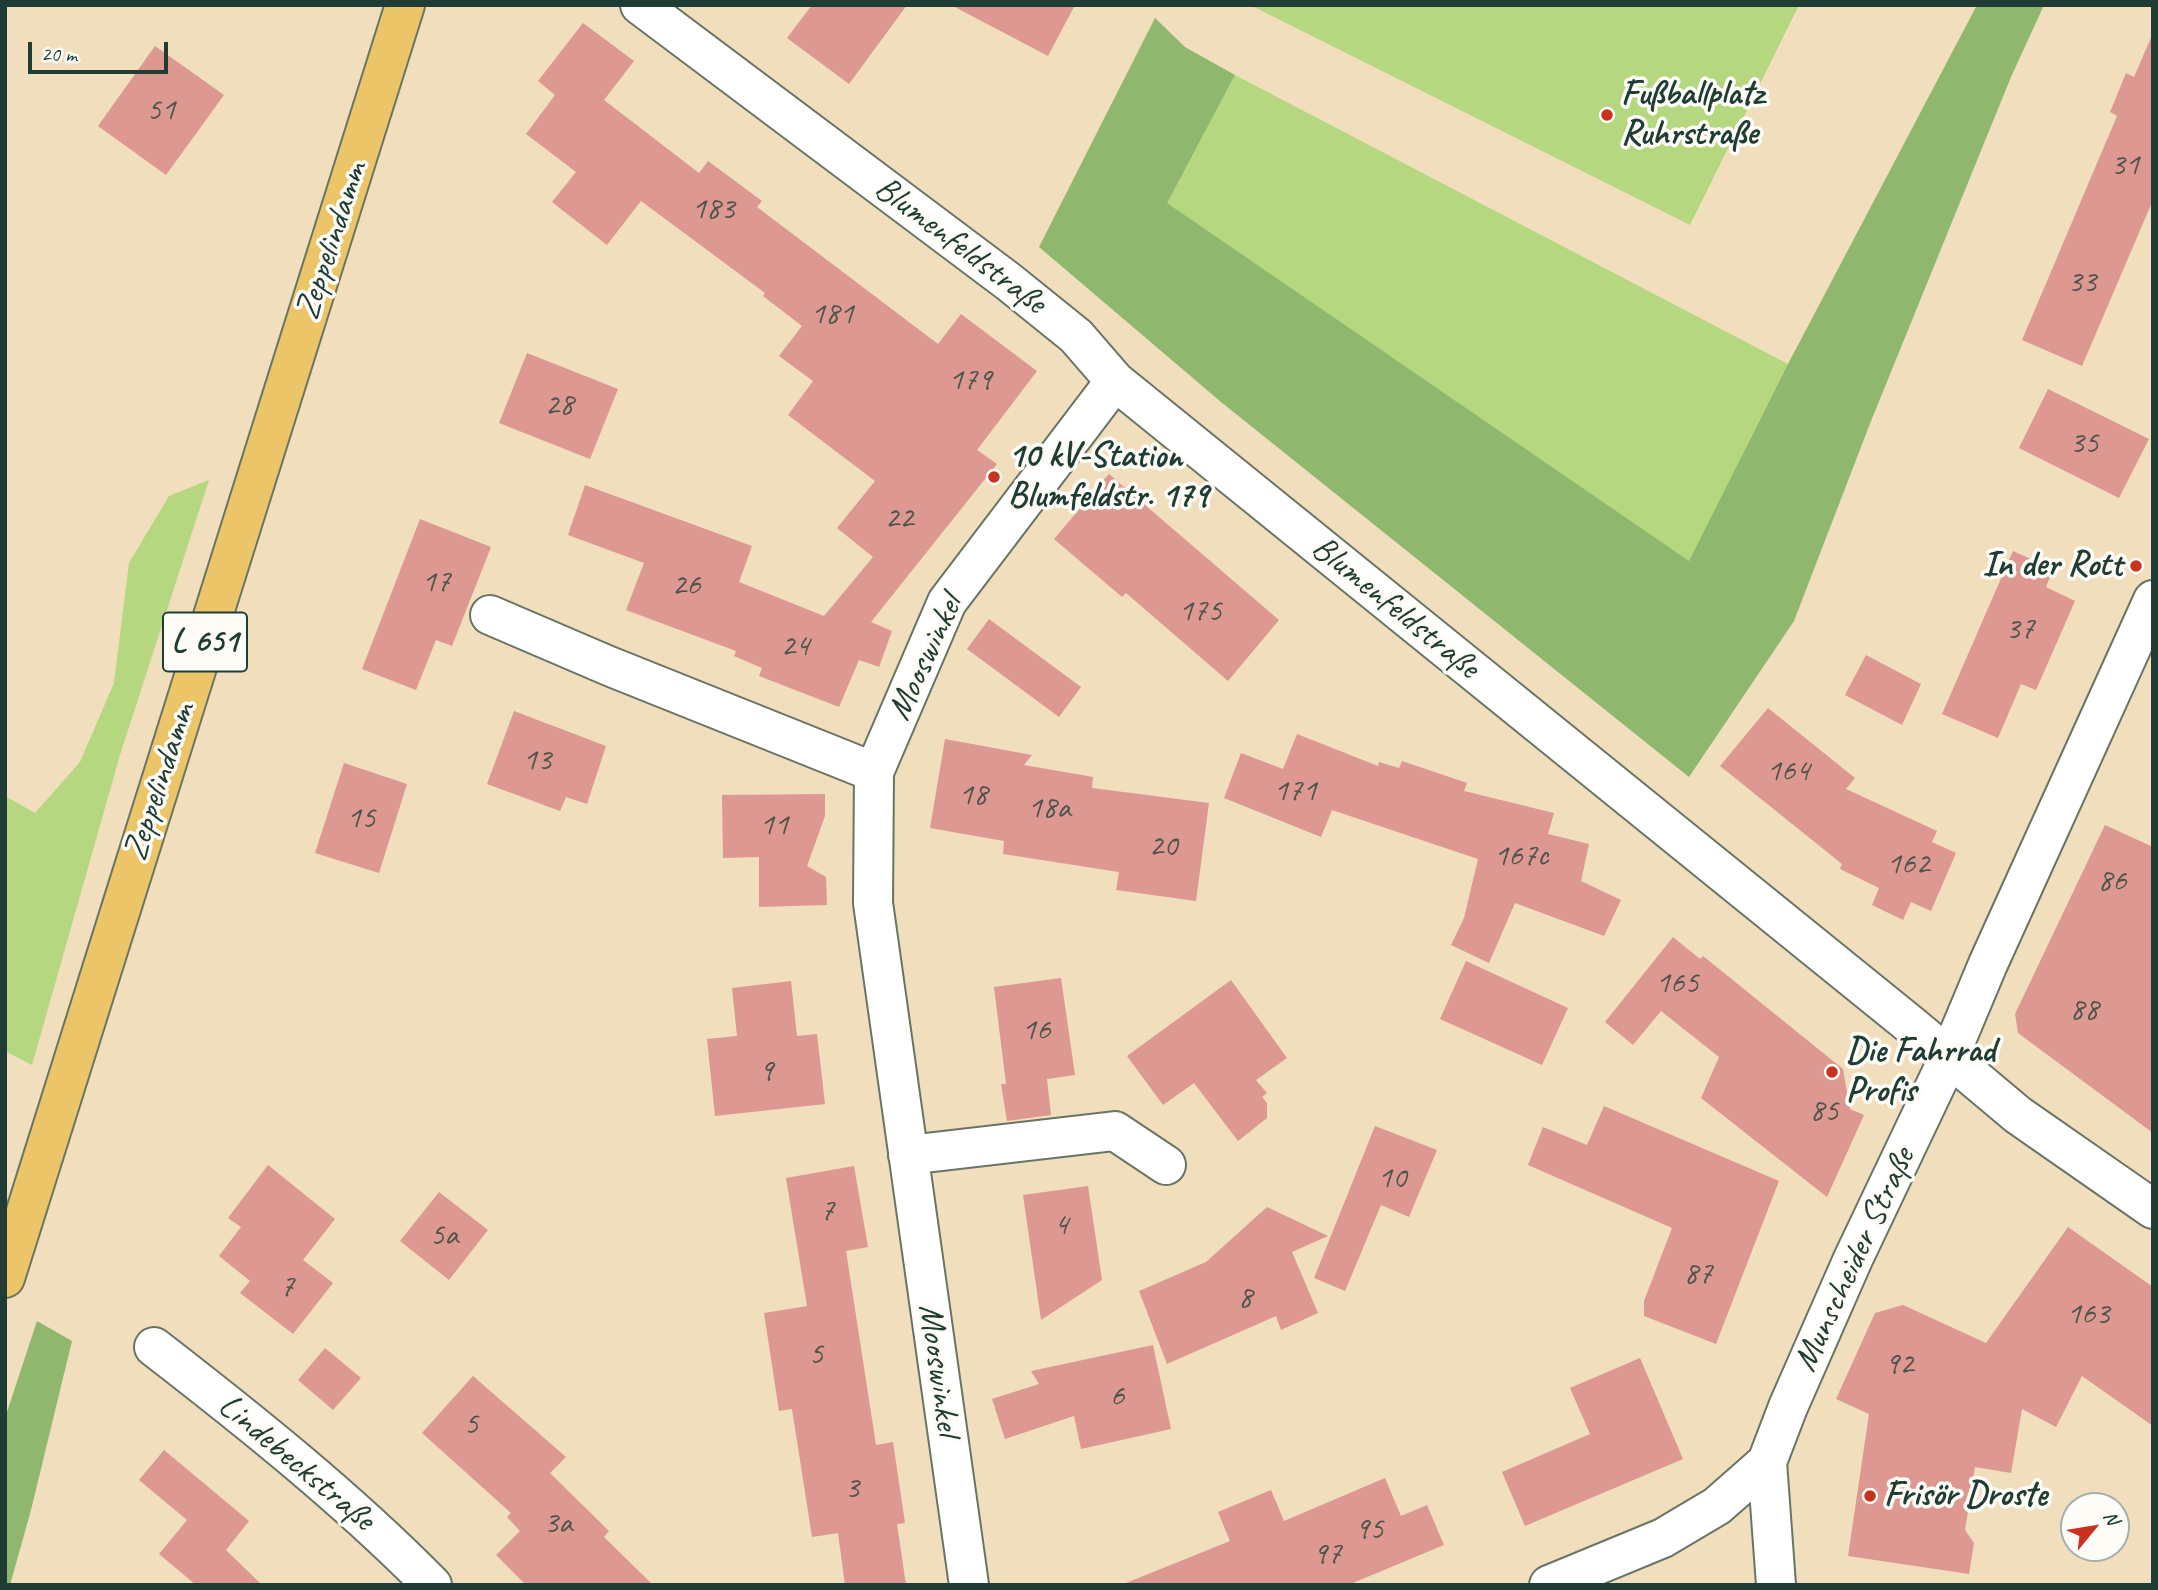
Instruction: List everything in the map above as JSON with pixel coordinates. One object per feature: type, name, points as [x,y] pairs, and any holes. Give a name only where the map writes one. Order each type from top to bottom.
[{"type":"main road","name":"Zeppelindamm","points":[[5,1279],[11,1238],[131,873],[405,5]]},
{"type":"street","name":"Blumenfeldstraße","points":[[640,5],[1009,282],[1076,336],[1115,382],[2018,1115],[2153,1209]]},
{"type":"street","name":"Mooswinkel","points":[[968,1585],[873,903],[874,772],[947,602],[1115,382]]},
{"type":"street","name":"Munscheider Straße","points":[[1549,1585],[1663,1538],[1717,1506],[1767,1462],[1788,1407],[1848,1271],[1949,1057],[1988,964],[2153,600]]},
{"type":"street","points":[[490,615],[609,666],[874,772]]},
{"type":"street","points":[[908,1155],[1115,1131],[1166,1165]]},
{"type":"street","name":"Lindebeckstraße","points":[[154,1347],[299,1462],[432,1585]]},
{"type":"street","points":[[1767,1462],[1776,1585]]},
{"type":"green space","name":"Fußballplatz Ruhrstraße","points":[[1250,5],[1799,5],[1690,225]]},
{"type":"green space","points":[[1977,5],[2044,5],[2011,77],[1871,421],[1794,621],[1689,777],[1221,402],[1039,247],[1155,18],[1185,47],[1235,75],[1167,203],[1689,561],[1788,364]]},
{"type":"green space","points":[[1235,75],[1788,364],[1689,562],[1166,203]]},
{"type":"green space","points":[[209,480],[120,755],[32,1065],[5,1051],[5,796],[35,813],[80,762],[114,683],[129,563],[169,496]]},
{"type":"green space","points":[[37,1321],[72,1341],[31,1510],[10,1585],[5,1585],[5,1418]]},
{"type":"building","points":[[812,5],[907,5],[849,84],[787,38]]},
{"type":"building","points":[[951,5],[1075,5],[1048,56]]},
{"type":"building","points":[[583,23],[634,61],[604,100],[699,173],[708,161],[762,201],[757,207],[938,344],[961,314],[1037,371],[977,450],[997,464],[871,622],[892,631],[879,667],[859,660],[839,707],[759,676],[762,668],[734,656],[736,651],[626,610],[644,563],[568,535],[585,485],[752,546],[739,582],[824,616],[873,557],[837,528],[875,481],[788,415],[813,381],[779,356],[802,326],[763,296],[765,293],[641,201],[607,245],[552,202],[576,172],[526,134],[555,95],[538,81]]},
{"type":"building","points":[[2153,33],[2153,200],[2082,366],[2022,340],[2117,116],[2110,112],[2126,73],[2134,77]]},
{"type":"building","points":[[155,46],[224,95],[166,175],[98,126]]},
{"type":"building","points":[[527,353],[618,389],[590,459],[499,423]]},
{"type":"building","points":[[2048,389],[2149,439],[2119,498],[2019,448]]},
{"type":"building","points":[[1109,474],[1279,620],[1228,681],[1126,593],[1122,597],[1054,539]]},
{"type":"building","points":[[420,519],[491,547],[452,646],[436,640],[416,690],[362,669]]},
{"type":"building","points":[[2013,551],[2053,569],[2046,587],[2075,601],[2036,690],[2021,684],[1998,738],[1942,714]]},
{"type":"building","points":[[989,619],[1081,687],[1059,717],[967,649]]},
{"type":"building","points":[[1866,655],[1921,684],[1902,725],[1845,695]]},
{"type":"building","points":[[1768,708],[1855,778],[1846,789],[1937,831],[1932,842],[1956,853],[1931,911],[1911,902],[1903,920],[1872,905],[1879,888],[1840,869],[1842,864],[1720,766]]},
{"type":"building","points":[[514,711],[606,746],[587,804],[566,797],[560,811],[487,784]]},
{"type":"building","points":[[1297,734],[1378,766],[1379,762],[1399,768],[1402,761],[1467,783],[1464,791],[1554,813],[1548,834],[1589,844],[1581,881],[1621,900],[1604,936],[1515,903],[1489,963],[1451,945],[1464,918],[1478,859],[1332,810],[1321,837],[1224,798],[1241,753],[1283,769]]},
{"type":"building","points":[[945,739],[1032,755],[1024,765],[1093,777],[1092,788],[1209,803],[1196,901],[1116,890],[1119,872],[1003,854],[1004,841],[930,828]]},
{"type":"building","points":[[344,763],[407,784],[379,873],[315,853]]},
{"type":"building","points":[[825,794],[825,816],[807,866],[826,877],[827,905],[759,907],[759,857],[723,858],[722,795]]},
{"type":"building","points":[[2105,825],[2153,847],[2153,1133],[2018,1033],[2015,1014]]},
{"type":"building","points":[[1673,937],[1700,959],[1703,956],[1843,1069],[1850,1109],[1864,1115],[1827,1197],[1701,1098],[1719,1057],[1661,1011],[1633,1045],[1605,1022]]},
{"type":"building","points":[[1466,961],[1568,1008],[1542,1065],[1440,1019]]},
{"type":"building","points":[[1061,978],[1075,1075],[1047,1079],[1051,1115],[1007,1121],[1001,1084],[1006,1084],[994,987]]},
{"type":"building","points":[[1231,980],[1287,1058],[1256,1080],[1267,1093],[1262,1097],[1267,1103],[1267,1118],[1238,1141],[1194,1083],[1163,1105],[1127,1056]]},
{"type":"building","points":[[791,981],[797,1036],[817,1034],[825,1104],[715,1116],[707,1039],[737,1036],[732,988]]},
{"type":"building","points":[[1604,1106],[1779,1181],[1716,1344],[1644,1316],[1644,1301],[1672,1228],[1528,1165],[1543,1127],[1587,1145]]},
{"type":"building","points":[[1375,1126],[1437,1150],[1409,1217],[1381,1205],[1345,1291],[1314,1278]]},
{"type":"building","points":[[268,1165],[335,1219],[303,1260],[333,1283],[293,1334],[240,1293],[250,1281],[219,1256],[241,1227],[228,1218]]},
{"type":"building","points":[[854,1166],[868,1247],[846,1251],[876,1445],[893,1442],[905,1523],[897,1524],[906,1585],[845,1585],[838,1533],[812,1537],[792,1409],[779,1411],[764,1313],[807,1306],[786,1178]]},
{"type":"building","points":[[1088,1186],[1102,1280],[1041,1320],[1023,1195]]},
{"type":"building","points":[[439,1192],[488,1230],[449,1280],[400,1241]]},
{"type":"building","points":[[1267,1207],[1328,1236],[1292,1252],[1318,1313],[1281,1330],[1276,1316],[1167,1364],[1139,1291],[1206,1262]]},
{"type":"building","points":[[2068,1227],[2153,1287],[2153,1426],[2082,1376],[2056,1427],[2022,1409],[2011,1473],[1975,1467],[1965,1530],[1974,1543],[1969,1574],[1848,1556],[1869,1414],[1836,1399],[1875,1313],[1903,1305],[1986,1343]]},
{"type":"building","points":[[1153,1345],[1171,1429],[1081,1449],[1074,1416],[1005,1439],[992,1399],[1039,1384],[1031,1371]]},
{"type":"building","points":[[325,1348],[361,1378],[333,1410],[298,1380]]},
{"type":"building","points":[[1640,1358],[1683,1459],[1525,1526],[1502,1472],[1590,1434],[1570,1388]]},
{"type":"building","points":[[473,1376],[566,1457],[550,1473],[609,1531],[604,1537],[653,1585],[526,1585],[496,1555],[520,1531],[507,1517],[511,1513],[422,1433]]},
{"type":"building","points":[[164,1450],[249,1521],[226,1550],[262,1585],[196,1585],[159,1554],[187,1520],[139,1480]]},
{"type":"building","points":[[1385,1478],[1401,1516],[1427,1505],[1444,1545],[1348,1585],[1126,1585],[1230,1541],[1218,1512],[1271,1490],[1284,1521]]},
{"type":"place","name":"Fußballplatz Ruhrstraße","points":[[1607,115]]},
{"type":"place","name":"10 kV-Station Blumfeldstr. 179","points":[[994,477]]},
{"type":"place","name":"In der Rott","points":[[2136,566]]},
{"type":"place","name":"Die Fahrrad Profis","points":[[1832,1072]]},
{"type":"place","name":"Frisör Droste","points":[[1870,1496]]}]
